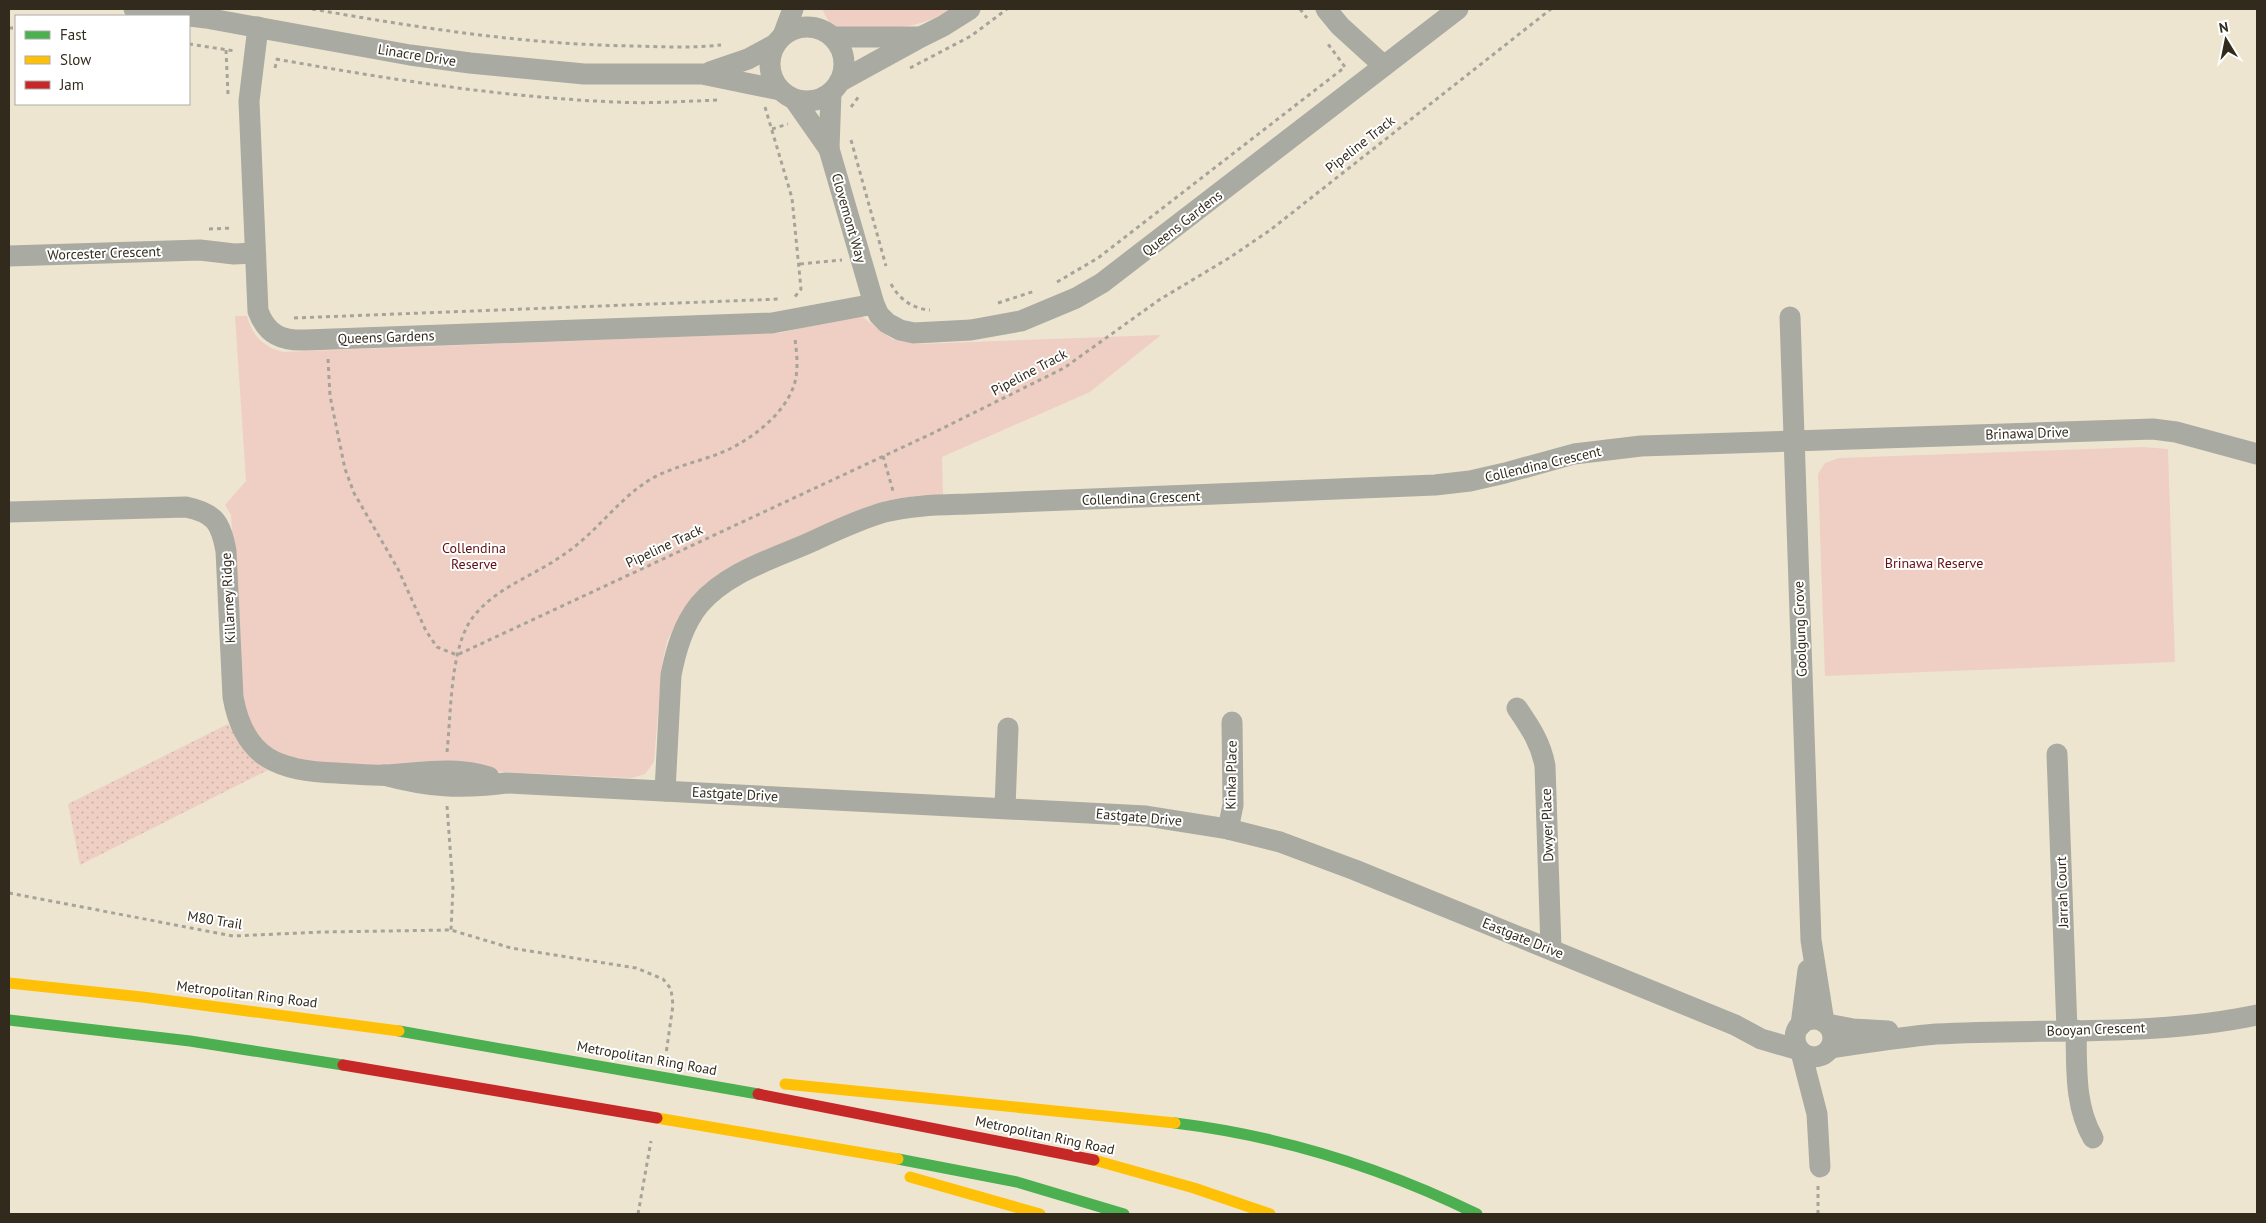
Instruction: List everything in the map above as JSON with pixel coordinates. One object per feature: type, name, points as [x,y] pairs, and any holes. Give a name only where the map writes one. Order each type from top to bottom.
[{"type":"highway","name":"Metropolitan Ring Road","points":[[9,983],[175,1000],[338,1021],[642,1071],[1065,1153],[1139,1171],[1270,1214]]},
{"type":"highway","points":[[9,1020],[190,1041],[281,1054],[944,1167],[1017,1182],[1124,1214]]},
{"type":"highway","points":[[642,1071],[749,1080]]},
{"type":"highway","points":[[769,1082],[944,1098],[1249,1134],[1309,1148],[1355,1162],[1424,1189],[1477,1214]]},
{"type":"highway","points":[[777,1138],[879,1168]]},
{"type":"highway","points":[[898,1173],[1040,1214]]},
{"type":"street","name":"Linacre Drive","points":[[134,9],[175,15]]},
{"type":"street","points":[[792,9],[770,56],[769,68],[773,80],[787,94],[813,100],[970,9]]},
{"type":"street","points":[[816,9],[828,33],[840,47],[844,58],[844,71],[835,88]]},
{"type":"street","name":"Queens Gardens","points":[[258,27],[249,101],[258,311],[267,329],[282,339],[718,325],[802,318],[871,296],[879,316],[887,323],[900,330],[914,333],[971,330],[1021,321],[1049,311],[1076,298],[1130,263],[1458,9]]},
{"type":"street","points":[[1319,16],[1340,26],[1376,72]]},
{"type":"street","name":"Linacre Drive","points":[[190,17],[258,27],[410,55],[527,70],[584,74],[702,74],[748,82],[787,94]]},
{"type":"street","points":[[779,39],[804,26],[828,33],[921,37]]},
{"type":"street","name":"Linacre Drive","points":[[702,74],[748,60],[779,39]]},
{"type":"street","name":"Clovemont Way","points":[[835,88],[829,148],[871,296]]},
{"type":"street","name":"Clovemont Way","points":[[787,94],[829,148]]},
{"type":"street","name":"Worcester Crescent","points":[[9,256],[200,250],[234,254],[255,247]]},
{"type":"street","name":"Goolgung Grove","points":[[1790,317],[1811,940],[1825,1023]]},
{"type":"street","name":"Brinawa Drive","points":[[1794,441],[2153,429],[2176,432],[2257,454]]},
{"type":"street","name":"Collendina Crescent","points":[[665,791],[671,675],[674,659],[688,622],[700,605],[728,580],[862,520],[898,509],[969,504],[1400,488],[1470,481],[1574,454],[1607,448],[1794,441]]},
{"type":"street","name":"Killarney Ridge","points":[[9,512],[186,507],[201,510],[212,516],[223,534],[226,551],[232,697],[236,717],[243,732],[263,756],[275,763],[293,769],[315,772],[447,779]]},
{"type":"street","name":"Dwyer Place","points":[[1517,708],[1536,737],[1545,766],[1551,949]]},
{"type":"street","name":"Kinka Place","points":[[1228,829],[1233,805],[1232,722]]},
{"type":"street","points":[[1005,808],[1008,728]]},
{"type":"street","name":"Jarrah Court","points":[[2056,754],[2071,1030],[2082,1115],[2093,1138]]},
{"type":"street","name":"Eastgate Drive","points":[[447,779],[1146,816],[1228,829],[1280,842],[1735,1024],[1761,1039],[1800,1051]]},
{"type":"street","name":"Goolgung Grove","points":[[1800,1026],[1811,940]]},
{"type":"street","name":"Booyan Crescent","points":[[1825,1023],[1854,1029],[1934,1034],[2185,1026],[2215,1023],[2257,1015]]},
{"type":"street","points":[[1817,1114],[1833,1038],[1825,1023],[1812,1020],[1800,1026],[1796,1036],[1817,1114],[1820,1167]]},
{"type":"street","name":"Eastgate Drive","points":[[1735,1024],[1769,1030],[1800,1026]]},
{"type":"street","name":"Booyan Crescent","points":[[1829,1050],[1934,1034]]},
{"type":"street","points":[[1800,1051],[1811,1057],[1817,1057],[1829,1050]]},
{"type":"path","points":[[312,9],[469,35],[559,44],[666,47],[728,44]]},
{"type":"path","points":[[901,72],[946,51],[972,36],[1007,9]]},
{"type":"path","points":[[1300,9],[1319,16]]},
{"type":"path","name":"Pipeline Track","points":[[457,655],[989,407],[1064,368],[1159,300],[1229,258],[1269,231],[1551,9]]},
{"type":"path","points":[[1050,285],[1098,258],[1345,67],[1322,38]]},
{"type":"path","points":[[451,930],[453,888],[446,800],[447,779],[457,655],[462,637],[470,622],[482,607],[499,593],[568,552],[590,534],[639,487],[654,478],[721,453],[738,444],[772,417],[784,404],[793,388],[796,377],[802,318],[794,299],[801,289],[792,198],[764,105],[752,100],[748,82]]},
{"type":"path","points":[[849,110],[855,100],[865,90]]},
{"type":"path","points":[[849,132],[886,266]]},
{"type":"path","points":[[889,276],[892,285],[903,299],[923,310],[936,310]]},
{"type":"path","points":[[992,304],[1041,288]]},
{"type":"path","points":[[290,318],[784,299]]},
{"type":"path","points":[[327,339],[330,396],[345,469],[354,493],[398,569],[426,631],[437,647],[457,655]]},
{"type":"path","points":[[883,456],[898,509]]},
{"type":"path","name":"M80 Trail","points":[[9,893],[233,936],[322,932],[451,930],[511,948],[598,962]]},
{"type":"path","points":[[1818,1214],[1817,1198],[1820,1167]]},
{"type":"green space","points":[[822,9],[951,9],[924,22],[896,28],[837,29],[830,24]]},
{"type":"green space","name":"Collendina Reserve","points":[[235,316],[247,316],[252,329],[259,339],[270,347],[283,352],[780,333],[847,317],[861,316],[892,339],[917,344],[1161,335],[1090,392],[942,457],[943,495],[914,496],[885,501],[737,563],[704,585],[683,610],[667,641],[662,665],[654,762],[645,774],[632,778],[314,763],[292,759],[266,745],[250,724],[242,694],[231,515],[225,505],[246,481]]},
{"type":"green space","name":"Brinawa Reserve","points":[[2143,447],[2168,449],[2175,662],[1825,676],[1818,474],[1825,463],[1839,458]]},
{"type":"green space","points":[[228,724],[244,751],[268,770],[80,865],[68,804]]},
{"type":"traffic: fast","points":[[9,1020],[190,1041],[343,1065]]},
{"type":"traffic: fast","points":[[399,1031],[758,1094]]},
{"type":"traffic: fast","points":[[1175,1123],[1253,1136],[1330,1156],[1404,1182],[1477,1214]]},
{"type":"traffic: fast","points":[[898,1159],[1017,1182],[1124,1214]]},
{"type":"traffic: slow","points":[[9,983],[142,997],[399,1031]]},
{"type":"traffic: slow","points":[[785,1084],[1175,1123]]},
{"type":"traffic: slow","points":[[657,1118],[898,1159]]},
{"type":"traffic: slow","points":[[1094,1160],[1194,1188],[1270,1214]]},
{"type":"traffic: slow","points":[[910,1177],[1040,1214]]},
{"type":"traffic: jam","points":[[343,1065],[657,1118]]},
{"type":"traffic: jam","points":[[758,1094],[1094,1160]]}]
